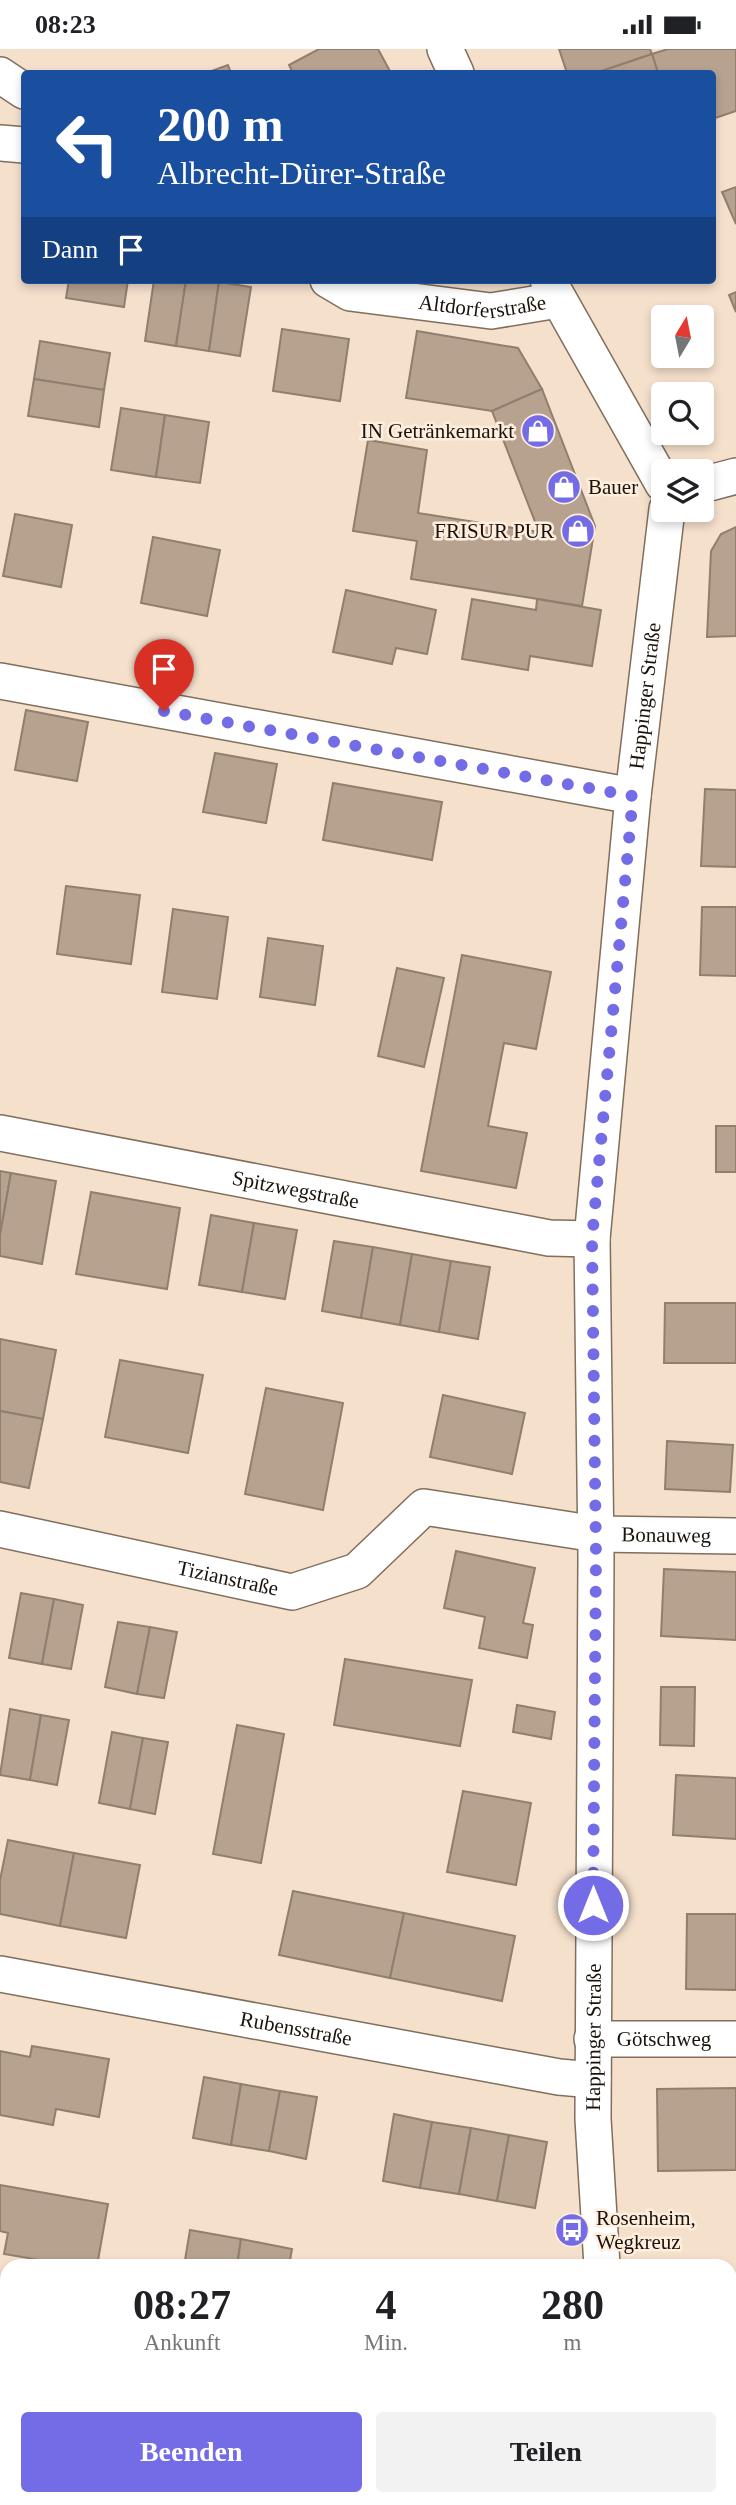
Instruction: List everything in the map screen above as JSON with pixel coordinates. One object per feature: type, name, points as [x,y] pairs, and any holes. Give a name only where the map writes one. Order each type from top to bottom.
[{"type":"street","points":[[445,49],[455,70]]},
{"type":"street","points":[[0,75],[21,89]]},
{"type":"street","points":[[0,143],[21,145]]},
{"type":"street","name":"Altdorferstraße","points":[[335,284],[350,293],[491,311],[553,290]]},
{"type":"street","points":[[553,290],[651,463]]},
{"type":"street","points":[[714,482],[736,476]]},
{"type":"street","name":"Happinger Straße","points":[[603,2259],[592,2039],[596,1534],[592,1239],[633,796],[665,522]]},
{"type":"street","points":[[0,681],[633,796]]},
{"type":"street","name":"Spitzwegstraße","points":[[0,1133],[536,1235],[592,1239]]},
{"type":"street","name":"Tizianstraße","points":[[0,1529],[292,1592],[357,1571],[424,1507],[596,1534]]},
{"type":"street","name":"Bonauweg","points":[[596,1534],[736,1536]]},
{"type":"street","name":"Rubensstraße","points":[[0,1974],[559,2077],[593,2080]]},
{"type":"street","name":"Götschweg","points":[[592,2039],[736,2039]]},
{"type":"building","points":[[319,49],[378,49],[389,70],[292,70],[289,65]]},
{"type":"building","points":[[559,49],[650,49],[652,54],[605,70],[566,70]]},
{"type":"building","points":[[668,49],[736,49],[736,111],[716,118],[716,70],[657,70],[652,54]]},
{"type":"building","points":[[652,54],[657,70],[605,70]]},
{"type":"building","points":[[228,65],[230,70],[214,70]]},
{"type":"building","points":[[736,187],[736,224],[722,192]]},
{"type":"building","points":[[68,284],[127,284],[124,307],[66,298]]},
{"type":"building","points":[[153,284],[185,284],[176,346],[145,341]]},
{"type":"building","points":[[185,284],[219,284],[209,351],[176,346]]},
{"type":"building","points":[[219,284],[251,287],[240,356],[209,351]]},
{"type":"building","points":[[736,292],[736,312],[729,295]]},
{"type":"building","points":[[282,329],[349,339],[340,401],[273,391]]},
{"type":"building","points":[[417,331],[518,348],[542,389],[492,411],[406,398]]},
{"type":"building","points":[[40,341],[110,353],[104,390],[34,379]]},
{"type":"building","points":[[34,379],[104,390],[99,427],[28,416]]},
{"type":"building","points":[[542,389],[595,526],[582,606],[411,579],[417,541],[353,531],[368,440],[427,450],[418,513],[539,532],[492,411]]},
{"type":"building","points":[[121,408],[165,415],[156,477],[111,470]]},
{"type":"building","points":[[165,415],[209,422],[200,483],[156,477]]},
{"type":"building","points":[[15,514],[72,525],[61,587],[3,576]]},
{"type":"building","points":[[736,527],[736,636],[707,637],[711,551],[721,534]]},
{"type":"building","points":[[153,537],[220,550],[207,616],[141,603]]},
{"type":"building","points":[[346,590],[436,610],[427,654],[396,648],[392,664],[333,652]]},
{"type":"building","points":[[472,599],[536,610],[537,599],[601,610],[592,666],[530,656],[528,670],[462,659]]},
{"type":"building","points":[[26,710],[88,722],[77,781],[15,770]]},
{"type":"building","points":[[215,753],[277,764],[266,823],[203,812]]},
{"type":"building","points":[[333,783],[442,802],[432,860],[323,840]]},
{"type":"building","points":[[705,789],[736,790],[736,867],[701,866]]},
{"type":"building","points":[[66,886],[140,895],[131,964],[57,954]]},
{"type":"building","points":[[702,907],[736,907],[736,976],[700,975]]},
{"type":"building","points":[[173,909],[228,917],[217,999],[162,992]]},
{"type":"building","points":[[268,938],[323,946],[315,1005],[260,997]]},
{"type":"building","points":[[462,955],[551,972],[536,1049],[504,1043],[488,1126],[527,1133],[516,1188],[421,1171]]},
{"type":"building","points":[[397,968],[444,978],[424,1067],[378,1056]]},
{"type":"building","points":[[716,1126],[736,1126],[736,1172],[716,1172]]},
{"type":"building","points":[[0,1171],[11,1173],[0,1235]]},
{"type":"building","points":[[11,1173],[56,1181],[42,1264],[0,1256],[0,1235]]},
{"type":"building","points":[[91,1192],[180,1208],[167,1289],[76,1274]]},
{"type":"building","points":[[211,1215],[254,1223],[242,1292],[199,1285]]},
{"type":"building","points":[[254,1223],[297,1230],[285,1299],[242,1292]]},
{"type":"building","points":[[334,1241],[373,1247],[361,1318],[322,1311]]},
{"type":"building","points":[[373,1247],[412,1254],[400,1325],[361,1318]]},
{"type":"building","points":[[412,1254],[451,1261],[439,1332],[400,1325]]},
{"type":"building","points":[[451,1261],[490,1267],[478,1339],[439,1332]]},
{"type":"building","points":[[665,1303],[736,1303],[736,1363],[664,1363]]},
{"type":"building","points":[[0,1339],[56,1350],[43,1419],[0,1411]]},
{"type":"building","points":[[120,1360],[203,1375],[188,1453],[105,1437]]},
{"type":"building","points":[[266,1388],[343,1403],[323,1510],[245,1494]]},
{"type":"building","points":[[443,1395],[525,1413],[512,1474],[430,1457]]},
{"type":"building","points":[[0,1411],[43,1419],[29,1488],[0,1482]]},
{"type":"building","points":[[667,1441],[733,1445],[730,1492],[665,1489]]},
{"type":"building","points":[[456,1551],[535,1568],[523,1623],[533,1625],[527,1658],[479,1648],[485,1617],[444,1608]]},
{"type":"building","points":[[664,1569],[736,1572],[736,1640],[661,1636]]},
{"type":"building","points":[[21,1593],[54,1599],[42,1664],[9,1658]]},
{"type":"building","points":[[54,1599],[83,1605],[71,1669],[42,1664]]},
{"type":"building","points":[[118,1622],[150,1627],[137,1694],[105,1687]]},
{"type":"building","points":[[150,1627],[177,1632],[164,1698],[137,1694]]},
{"type":"building","points":[[345,1659],[472,1680],[460,1746],[334,1725]]},
{"type":"building","points":[[661,1687],[695,1687],[694,1746],[660,1745]]},
{"type":"building","points":[[517,1705],[555,1712],[551,1739],[513,1732]]},
{"type":"building","points":[[10,1709],[41,1715],[30,1780],[0,1775]]},
{"type":"building","points":[[41,1715],[69,1720],[57,1785],[30,1780]]},
{"type":"building","points":[[237,1725],[284,1734],[261,1863],[213,1854]]},
{"type":"building","points":[[112,1732],[143,1738],[130,1809],[99,1803]]},
{"type":"building","points":[[143,1738],[168,1742],[155,1814],[130,1809]]},
{"type":"building","points":[[676,1775],[736,1778],[736,1839],[673,1835]]},
{"type":"building","points":[[463,1791],[531,1803],[516,1885],[447,1872]]},
{"type":"building","points":[[8,1840],[74,1853],[60,1926],[0,1914],[0,1880]]},
{"type":"building","points":[[74,1853],[140,1865],[126,1938],[60,1926]]},
{"type":"building","points":[[293,1891],[404,1913],[390,1978],[279,1955]]},
{"type":"building","points":[[404,1913],[515,1936],[502,2001],[390,1978]]},
{"type":"building","points":[[687,1914],[736,1914],[736,1990],[686,1989]]},
{"type":"building","points":[[32,2046],[109,2059],[99,2117],[56,2109],[53,2125],[0,2115],[0,2051],[30,2057]]},
{"type":"building","points":[[204,2077],[241,2084],[231,2145],[193,2138]]},
{"type":"building","points":[[241,2084],[280,2091],[269,2151],[231,2145]]},
{"type":"building","points":[[736,2088],[736,2170],[658,2171],[657,2089]]},
{"type":"building","points":[[280,2091],[317,2097],[306,2159],[269,2151]]},
{"type":"building","points":[[394,2114],[432,2122],[420,2188],[383,2181]]},
{"type":"building","points":[[432,2122],[471,2128],[459,2194],[420,2188]]},
{"type":"building","points":[[471,2128],[509,2135],[497,2201],[459,2194]]},
{"type":"building","points":[[509,2135],[547,2142],[535,2208],[497,2201]]},
{"type":"building","points":[[0,2185],[108,2204],[98,2259],[34,2259],[4,2254],[8,2233],[0,2231]]},
{"type":"building","points":[[190,2230],[241,2239],[238,2259],[185,2259]]},
{"type":"building","points":[[241,2239],[292,2249],[290,2259],[238,2259]]},
{"type":"place","name":"IN Getränkemarkt","points":[[538,431]]},
{"type":"place","name":"Bauer","points":[[564,487]]},
{"type":"place","name":"FRISUR PUR","points":[[578,531]]},
{"type":"place","name":"Rosenheim, Wegkreuz","points":[[572,2230]]},
{"type":"route","points":[[164,711],[633,796],[592,1239],[596,1557],[593,1905]]}]
